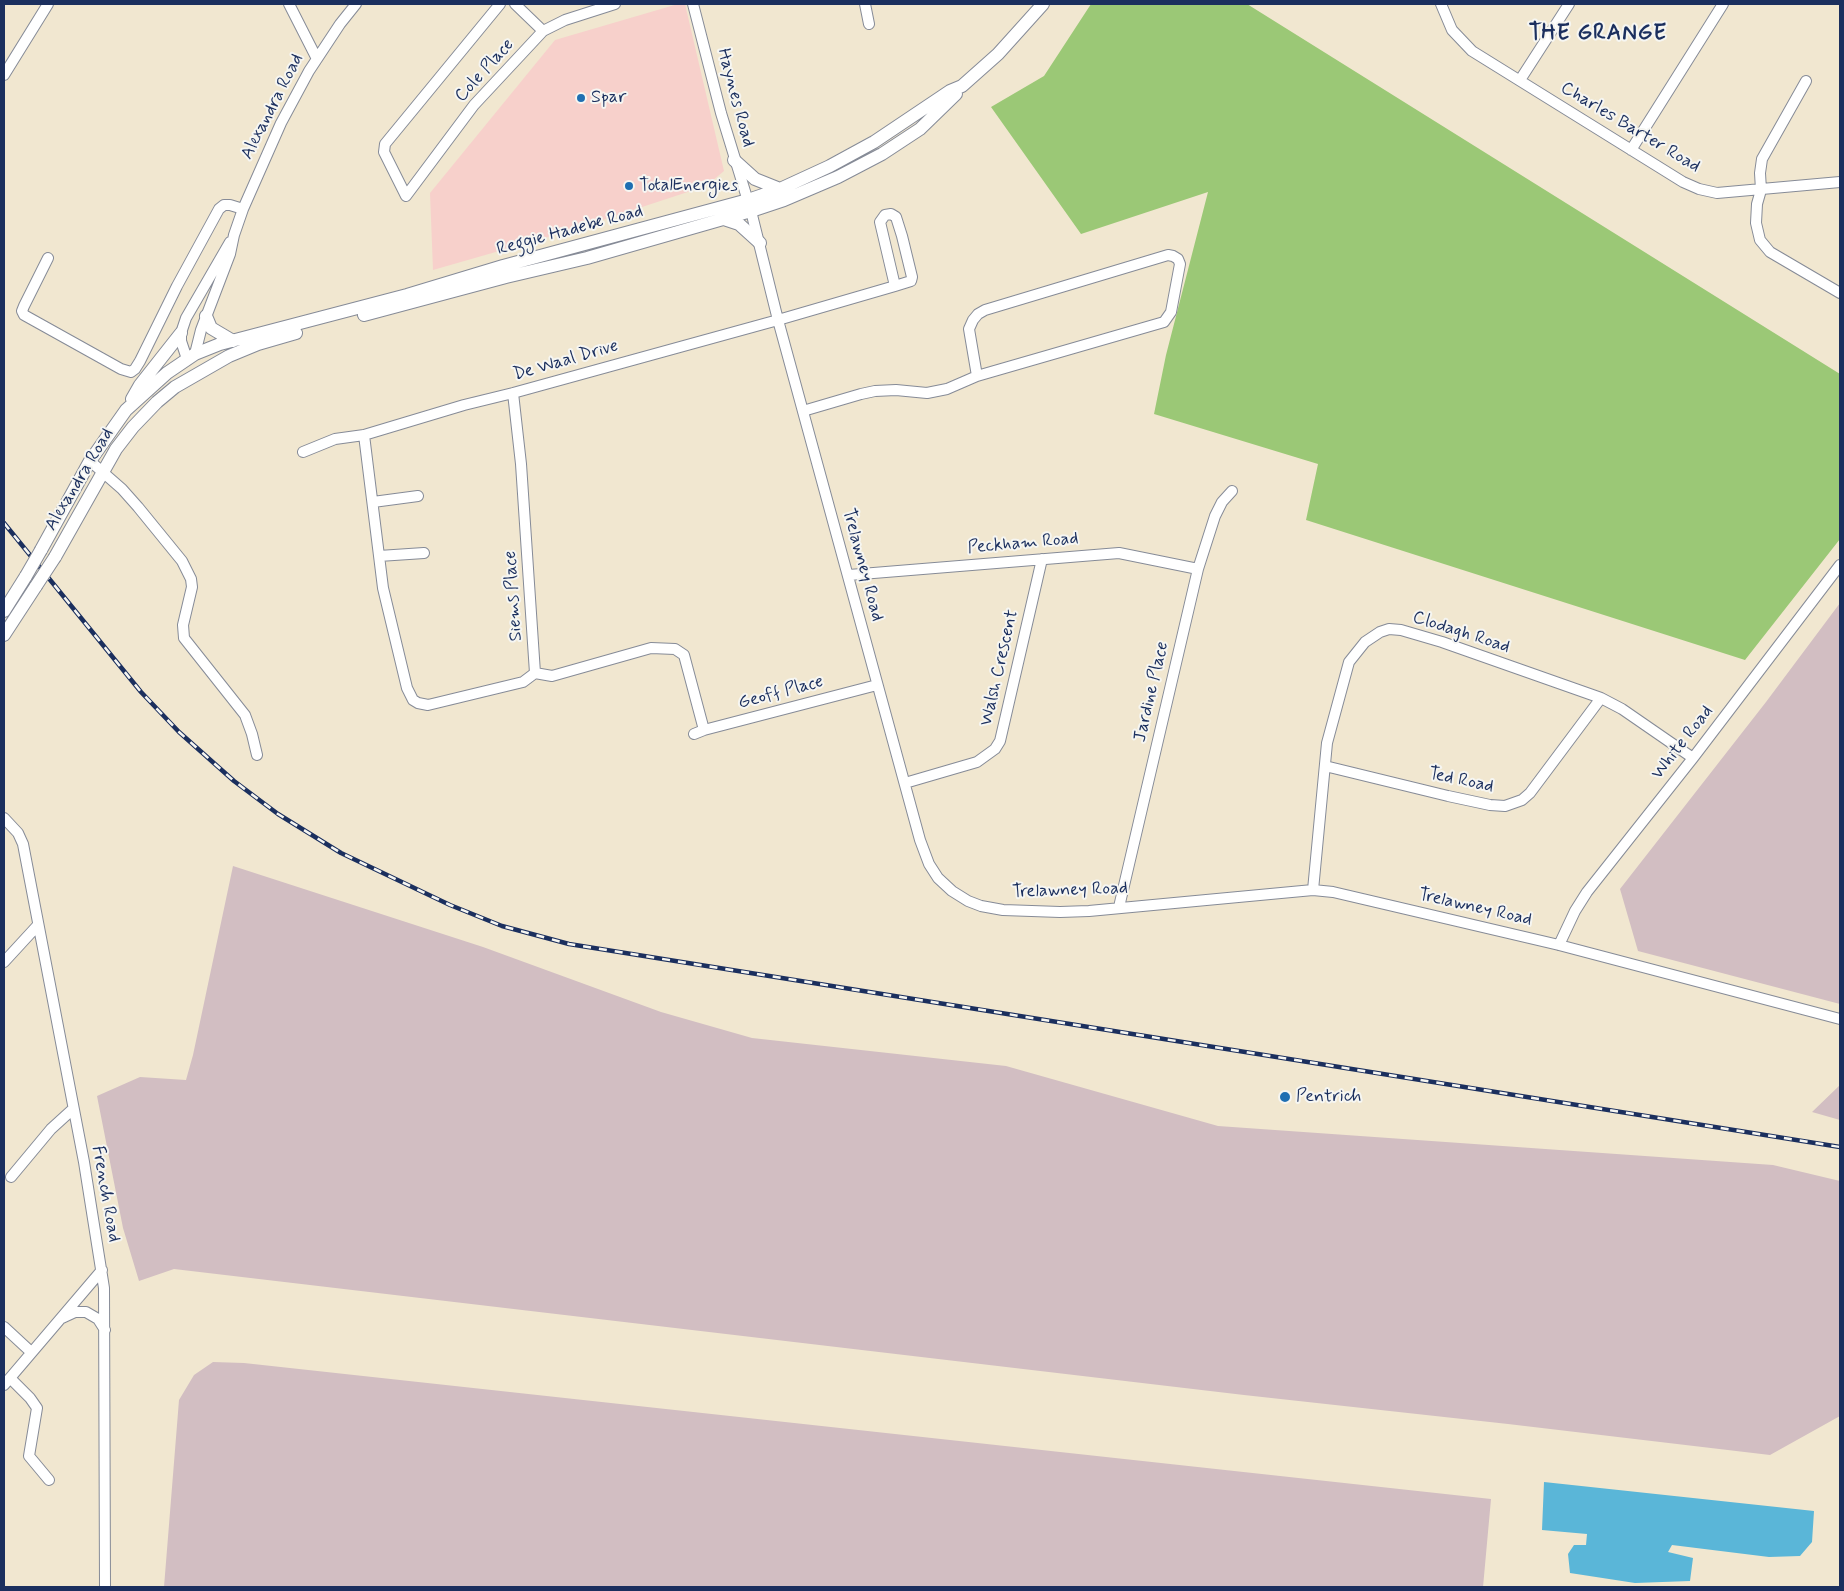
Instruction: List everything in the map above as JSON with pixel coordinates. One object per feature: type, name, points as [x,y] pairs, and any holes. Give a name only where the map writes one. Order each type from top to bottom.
[{"type":"main road","name":"Reggie Hadebe Road","points":[[257,340],[503,266],[750,206],[817,187],[882,154],[920,129],[955,96],[962,86],[998,54],[1043,4]]},
{"type":"main road","name":"Reggie Hadebe Road","points":[[191,359],[240,343],[587,258],[724,219],[874,142],[950,91],[962,86]]},
{"type":"main road","points":[[734,160],[755,179],[780,189]]},
{"type":"main road","points":[[724,219],[739,224],[760,243]]},
{"type":"main road","points":[[206,316],[211,328],[240,343]]},
{"type":"main road","points":[[126,410],[140,385],[181,333]]},
{"type":"main road","name":"Reggie Hadebe Road","points":[[211,366],[229,356],[240,343]]},
{"type":"main road","points":[[186,380],[191,359],[200,364],[229,356]]},
{"type":"main road","name":"Alexandra Road","points":[[4,610],[26,576],[90,461],[126,410],[162,378],[191,359]]},
{"type":"main road","name":"Alexandra Road","points":[[4,635],[55,557],[103,471],[133,427],[166,394],[211,366]]},
{"type":"main road","points":[[4,610],[15,620]]},
{"type":"street","points":[[4,75],[48,4]]},
{"type":"street","points":[[289,4],[317,59]]},
{"type":"street","name":"Alexandra Road","points":[[191,359],[230,254],[243,209],[281,123],[317,59],[356,4]]},
{"type":"street","name":"Cole Place","points":[[500,4],[385,144],[384,152],[406,196],[474,106],[543,31],[565,20],[615,4]]},
{"type":"street","points":[[515,4],[543,31]]},
{"type":"street","name":"Haynes Road","points":[[693,4],[734,160],[750,206]]},
{"type":"street","points":[[864,4],[869,24]]},
{"type":"street","name":"Charles Barter Road","points":[[1441,4],[1452,30],[1472,51],[1683,182],[1717,193],[1840,182]]},
{"type":"street","points":[[1520,80],[1569,4]]},
{"type":"street","points":[[1631,150],[1723,4]]},
{"type":"street","points":[[1806,81],[1765,152],[1760,174],[1761,190],[1757,204],[1756,223],[1760,240],[1770,252],[1840,294]]},
{"type":"street","points":[[48,258],[24,306],[22,311],[24,315],[112,365],[126,372],[131,372],[140,361],[177,286],[219,209],[224,205],[243,209]]},
{"type":"street","name":"Trelawney Road","points":[[750,206],[778,320],[920,840],[929,864],[938,878],[952,891],[968,901],[981,906],[1003,910],[1089,911],[1313,890],[1354,896],[1559,945],[1840,1019]]},
{"type":"street","points":[[892,214],[896,217],[912,277],[911,281],[895,286],[880,222],[884,216],[892,214]]},
{"type":"street","name":"Alexandra Road","points":[[181,333],[189,311],[234,235]]},
{"type":"street","points":[[803,411],[861,394],[896,390],[927,393],[946,389],[977,376],[1164,322],[1171,312],[1180,264],[1178,259],[1168,256],[985,310],[978,314],[969,329],[977,376]]},
{"type":"street","name":"De Waal Drive","points":[[304,452],[335,439],[364,435],[464,405],[778,320],[895,286]]},
{"type":"street","points":[[181,333],[181,342],[191,359]]},
{"type":"street","name":"Siems Place","points":[[513,393],[521,464],[536,674]]},
{"type":"street","points":[[364,435],[382,588],[407,688],[413,700],[418,704],[428,705],[523,682],[536,674],[552,676],[651,648],[675,649],[684,655],[704,730]]},
{"type":"street","points":[[90,461],[103,471],[138,507],[182,561],[192,579],[192,587],[183,626],[184,638],[245,715],[257,755]]},
{"type":"street","name":"Jardine Place","points":[[1118,907],[1198,569],[1215,516],[1222,502],[1232,491]]},
{"type":"street","points":[[373,502],[418,496]]},
{"type":"street","points":[[379,556],[424,553]]},
{"type":"street","name":"Peckham Road","points":[[849,575],[1120,553],[1198,569]]},
{"type":"street","name":"Walsh Crescent","points":[[905,783],[977,762],[995,749],[1000,741],[1042,559]]},
{"type":"street","name":"White Road","points":[[1559,945],[1575,911],[1587,892],[1693,758],[1840,565]]},
{"type":"street","name":"Clodagh Road","points":[[1313,890],[1327,743],[1349,662],[1365,642],[1380,632],[1402,630],[1442,642],[1601,698],[1622,708],[1693,758]]},
{"type":"street","name":"Geoff Place","points":[[694,734],[877,685]]},
{"type":"street","name":"Ted Road","points":[[1325,766],[1448,796],[1490,805],[1505,806],[1522,800],[1530,793],[1601,698]]},
{"type":"street","name":"French Road","points":[[4,818],[18,833],[23,844],[102,1270],[106,1306],[105,1587]]},
{"type":"street","points":[[4,962],[38,925]]},
{"type":"street","points":[[11,1177],[51,1129],[73,1109]]},
{"type":"street","points":[[48,1480],[29,1456],[37,1408],[30,1398],[7,1381],[102,1270]]},
{"type":"street","points":[[60,1318],[75,1312],[86,1312],[98,1319],[106,1331]]},
{"type":"street","points":[[4,1326],[31,1352]]},
{"type":"shaded area","points":[[678,4],[685,4],[724,171],[706,186],[569,231],[433,270],[430,193],[555,40]]},
{"type":"shaded area","points":[[1840,603],[1840,1004],[1638,951],[1620,889],[1766,702]]},
{"type":"shaded area","points":[[233,866],[483,947],[661,1012],[752,1038],[1006,1066],[1218,1126],[1773,1165],[1840,1181],[1840,1416],[1770,1455],[174,1269],[139,1281],[123,1228],[97,1096],[140,1077],[186,1080]]},
{"type":"shaded area","points":[[1840,1085],[1840,1120],[1812,1112]]},
{"type":"shaded area","points":[[213,1362],[244,1363],[1491,1499],[1483,1587],[164,1587],[179,1400],[194,1375]]},
{"type":"green space","points":[[1091,4],[1247,4],[1840,374],[1840,539],[1745,660],[1306,520],[1318,464],[1154,414],[1166,355],[1208,192],[1081,234],[991,107],[1044,76]]},
{"type":"water","points":[[1544,1482],[1814,1511],[1812,1542],[1800,1556],[1769,1557],[1672,1545],[1668,1552],[1693,1558],[1690,1581],[1635,1583],[1570,1573],[1568,1554],[1574,1545],[1586,1545],[1587,1534],[1542,1530]]},
{"type":"railway","points":[[4,523],[141,692],[179,732],[234,781],[278,814],[341,853],[450,905],[502,926],[569,944],[1840,1147]]},
{"type":"place","name":"Spar","points":[[581,98]]},
{"type":"place","name":"TotalEnergies","points":[[629,186]]},
{"type":"place","name":"Pentrich","points":[[1285,1097]]},
{"type":"district","name":"THE GRANGE","points":[[1598,34]]}]
